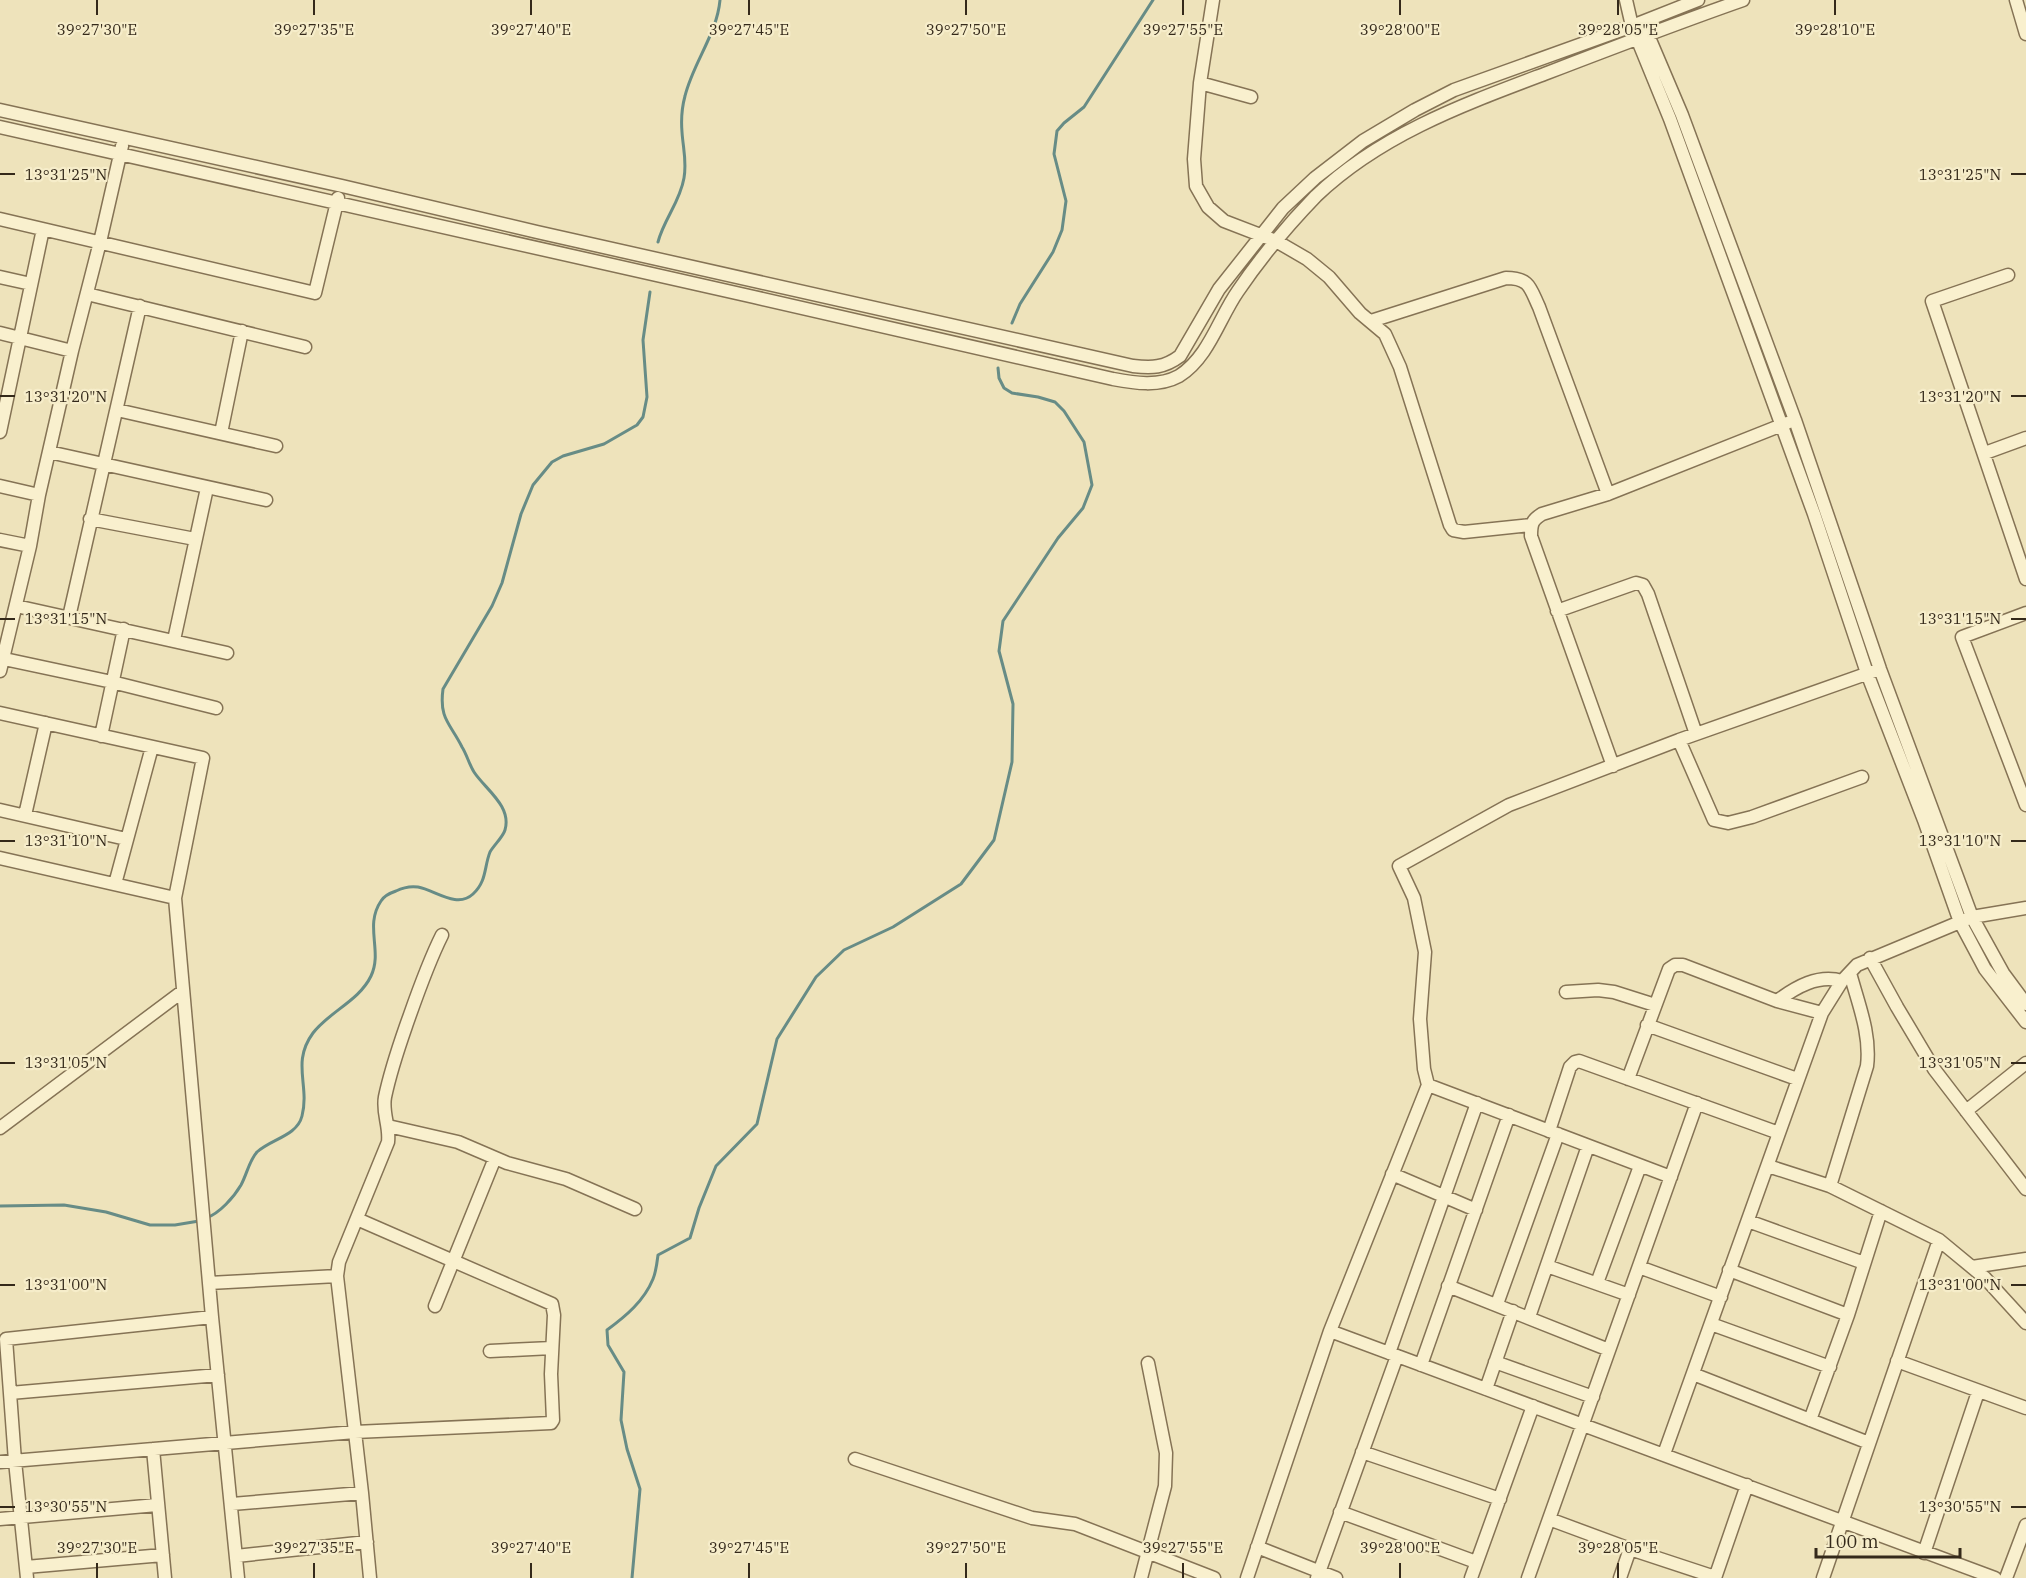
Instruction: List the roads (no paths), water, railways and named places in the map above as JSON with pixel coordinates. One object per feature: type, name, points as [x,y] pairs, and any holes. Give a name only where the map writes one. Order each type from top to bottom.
[{"type":"street","points":[[1213,0],[1200,82],[1194,159],[1196,186],[1208,207],[1224,221],[1276,242],[1307,259],[1329,277],[1360,313],[1385,334],[1400,367],[1450,525],[1454,530],[1464,532],[1531,525]]},
{"type":"street","points":[[0,110],[1133,366],[1162,367],[1180,356],[1219,289],[1283,208],[1316,178],[1363,141],[1454,90],[1698,0]]},
{"type":"street","points":[[0,128],[1113,379],[1130,382],[1162,382],[1177,377],[1201,355],[1238,291],[1276,242],[1317,196],[1352,167],[1413,128],[1447,111],[1743,0]]},
{"type":"street","points":[[2016,0],[2026,34]]},
{"type":"street","points":[[1628,4],[1705,179],[1781,426],[1819,512],[1880,669],[1905,753],[1966,919],[2026,1022]]},
{"type":"street","points":[[1200,82],[1251,97]]},
{"type":"street","points":[[1676,117],[1692,183],[1734,275],[1795,420],[1819,512],[1867,673],[1905,753]]},
{"type":"street","points":[[124,137],[72,351],[39,495],[30,546],[1,663],[112,682],[216,708]]},
{"type":"street","points":[[1692,183],[1705,179]]},
{"type":"street","points":[[0,219],[315,293],[342,186]]},
{"type":"street","points":[[0,431],[43,229]]},
{"type":"street","points":[[534,248],[537,232]]},
{"type":"street","points":[[2008,274],[1932,301],[2026,579]]},
{"type":"street","points":[[0,277],[32,284]]},
{"type":"street","points":[[1371,321],[1506,278],[1519,278],[1528,283],[1608,494]]},
{"type":"street","points":[[754,297],[756,281]]},
{"type":"street","points":[[87,294],[305,347]]},
{"type":"street","points":[[69,617],[140,306]]},
{"type":"street","points":[[220,433],[242,331]]},
{"type":"street","points":[[0,333],[72,351]]},
{"type":"street","points":[[117,410],[276,446]]},
{"type":"street","points":[[1612,765],[1531,536],[1531,525],[1534,519],[1542,514],[1608,494],[1795,420]]},
{"type":"street","points":[[1984,453],[2026,438]]},
{"type":"street","points":[[49,452],[266,500]]},
{"type":"street","points":[[0,486],[39,495]]},
{"type":"street","points":[[174,640],[207,488]]},
{"type":"street","points":[[90,519],[195,539]]},
{"type":"street","points":[[0,540],[30,546]]},
{"type":"street","points":[[1557,611],[1636,583],[1643,585],[1696,734]]},
{"type":"street","points":[[16,606],[227,653]]},
{"type":"street","points":[[2026,614],[1962,637],[2026,805]]},
{"type":"street","points":[[101,736],[124,629]]},
{"type":"street","points":[[1247,1578],[1330,1331],[1428,1085],[1424,1069],[1420,1019],[1425,952],[1414,898],[1399,866],[1509,805],[1696,734],[1880,669]]},
{"type":"street","points":[[0,713],[203,758],[175,898],[203,1220],[238,1578]]},
{"type":"street","points":[[25,815],[46,723]]},
{"type":"street","points":[[1680,740],[1714,820],[1721,822],[1728,823],[1752,817],[1862,777]]},
{"type":"street","points":[[115,884],[152,747]]},
{"type":"street","points":[[0,810],[126,839]]},
{"type":"street","points":[[0,858],[175,898]]},
{"type":"street","points":[[1664,1454],[1822,1013],[1857,964],[1966,919],[2026,908]]},
{"type":"street","points":[[370,1578],[337,1276],[339,1262],[388,1142],[388,1126],[384,1119],[385,1097],[398,1049],[427,964],[442,935]]},
{"type":"street","points":[[1870,958],[1934,1069],[2026,1189]]},
{"type":"street","points":[[1628,1079],[1669,969],[1679,964],[1777,1002],[1822,1013]]},
{"type":"street","points":[[1777,1002],[1805,984],[1846,977]]},
{"type":"street","points":[[1830,1186],[1867,1066],[1868,1056],[1868,1040],[1846,977]]},
{"type":"street","points":[[1998,977],[2026,1004]]},
{"type":"street","points":[[1566,992],[1598,990],[1614,992],[1655,1005]]},
{"type":"street","points":[[0,1128],[183,991]]},
{"type":"street","points":[[1647,1025],[1797,1079]]},
{"type":"street","points":[[1497,1304],[1553,1132],[1570,1066],[1575,1062],[1582,1062],[1779,1133]]},
{"type":"street","points":[[1966,1111],[2026,1063]]},
{"type":"street","points":[[1428,1085],[1671,1178]]},
{"type":"street","points":[[1318,1575],[1362,1452],[1444,1195],[1477,1103]]},
{"type":"street","points":[[1528,1578],[1697,1103]]},
{"type":"street","points":[[1421,1365],[1509,1115]]},
{"type":"street","points":[[388,1126],[458,1143],[524,1169],[566,1179],[635,1209]]},
{"type":"street","points":[[1528,1317],[1588,1146]]},
{"type":"street","points":[[435,1306],[495,1158]]},
{"type":"street","points":[[1597,1284],[1640,1166]]},
{"type":"street","points":[[1768,1166],[1830,1186],[1939,1240],[1985,1278],[2026,1323]]},
{"type":"street","points":[[1392,1174],[1476,1210]]},
{"type":"street","points":[[1810,1420],[1830,1367],[1881,1211]]},
{"type":"street","points":[[0,1462],[355,1432],[551,1423],[554,1316],[552,1304],[357,1219]]},
{"type":"street","points":[[1748,1221],[1864,1263]]},
{"type":"street","points":[[1823,1578],[1939,1240]]},
{"type":"street","points":[[1972,1267],[2026,1259]]},
{"type":"street","points":[[1547,1266],[1629,1295]]},
{"type":"street","points":[[1639,1267],[1721,1297]]},
{"type":"street","points":[[1729,1270],[1848,1314]]},
{"type":"street","points":[[209,1283],[337,1276]]},
{"type":"street","points":[[1448,1286],[1609,1350]]},
{"type":"street","points":[[1486,1389],[1513,1311]]},
{"type":"street","points":[[163,1555],[27,1573],[15,1461],[6,1339],[212,1317]]},
{"type":"street","points":[[1711,1324],[1830,1367]]},
{"type":"street","points":[[1330,1331],[1995,1578]]},
{"type":"street","points":[[490,1351],[552,1348]]},
{"type":"street","points":[[1897,1361],[2026,1408]]},
{"type":"street","points":[[1495,1362],[1593,1397]]},
{"type":"street","points":[[1141,1578],[1165,1486],[1166,1453],[1148,1363]]},
{"type":"street","points":[[1693,1374],[1869,1443]]},
{"type":"street","points":[[10,1394],[218,1375]]},
{"type":"street","points":[[1924,1552],[1978,1392]]},
{"type":"street","points":[[1471,1578],[1533,1406]]},
{"type":"street","points":[[153,1449],[165,1578]]},
{"type":"street","points":[[1362,1452],[1500,1499]]},
{"type":"street","points":[[855,1459],[1032,1518],[1075,1524],[1214,1578]]},
{"type":"street","points":[[1550,1518],[1630,1549],[1715,1577],[1747,1485]]},
{"type":"street","points":[[232,1504],[362,1493]]},
{"type":"street","points":[[0,1519],[157,1505]]},
{"type":"street","points":[[1340,1512],[1476,1562]]},
{"type":"street","points":[[2006,1578],[2026,1525]]},
{"type":"street","points":[[236,1556],[367,1542]]},
{"type":"street","points":[[1257,1547],[1318,1575],[1336,1578]]},
{"type":"street","points":[[1620,1578],[1630,1549]]},
{"type":"waterway","points":[[658,242],[684,178],[682,109],[685,96],[693,72],[710,37],[720,0]]},
{"type":"waterway","points":[[1012,323],[1020,304],[1053,252],[1062,230],[1066,201],[1054,154],[1057,131],[1084,107],[1153,0]]},
{"type":"waterway","points":[[206,1218],[221,1209],[234,1195],[257,1152],[289,1133],[299,1123],[304,1105],[303,1054],[313,1033],[352,999],[366,985],[371,976],[375,957],[374,920],[382,899],[398,890],[415,887],[460,900],[473,894],[481,884],[490,852],[505,830],[505,813],[496,798],[474,772],[446,720],[442,699],[443,689],[492,606],[502,583],[521,514],[533,485],[552,462],[563,456],[604,444],[637,425],[643,417],[647,397],[643,340],[650,292]]},
{"type":"waterway","points":[[632,1578],[640,1489],[627,1449],[621,1420],[624,1372],[608,1345],[607,1330],[628,1314],[645,1294],[654,1276],[658,1255],[690,1238],[716,1166],[757,1124],[777,1039],[816,977],[844,950],[893,927],[961,884],[994,840],[1012,762],[1013,704],[999,651],[1003,621],[1058,538],[1083,508],[1092,485],[1084,442],[1064,411],[1055,402],[1012,393],[1004,388],[999,378],[998,368]]},
{"type":"waterway","points":[[0,1206],[64,1205],[106,1212],[150,1225],[175,1225],[199,1221]]}]
